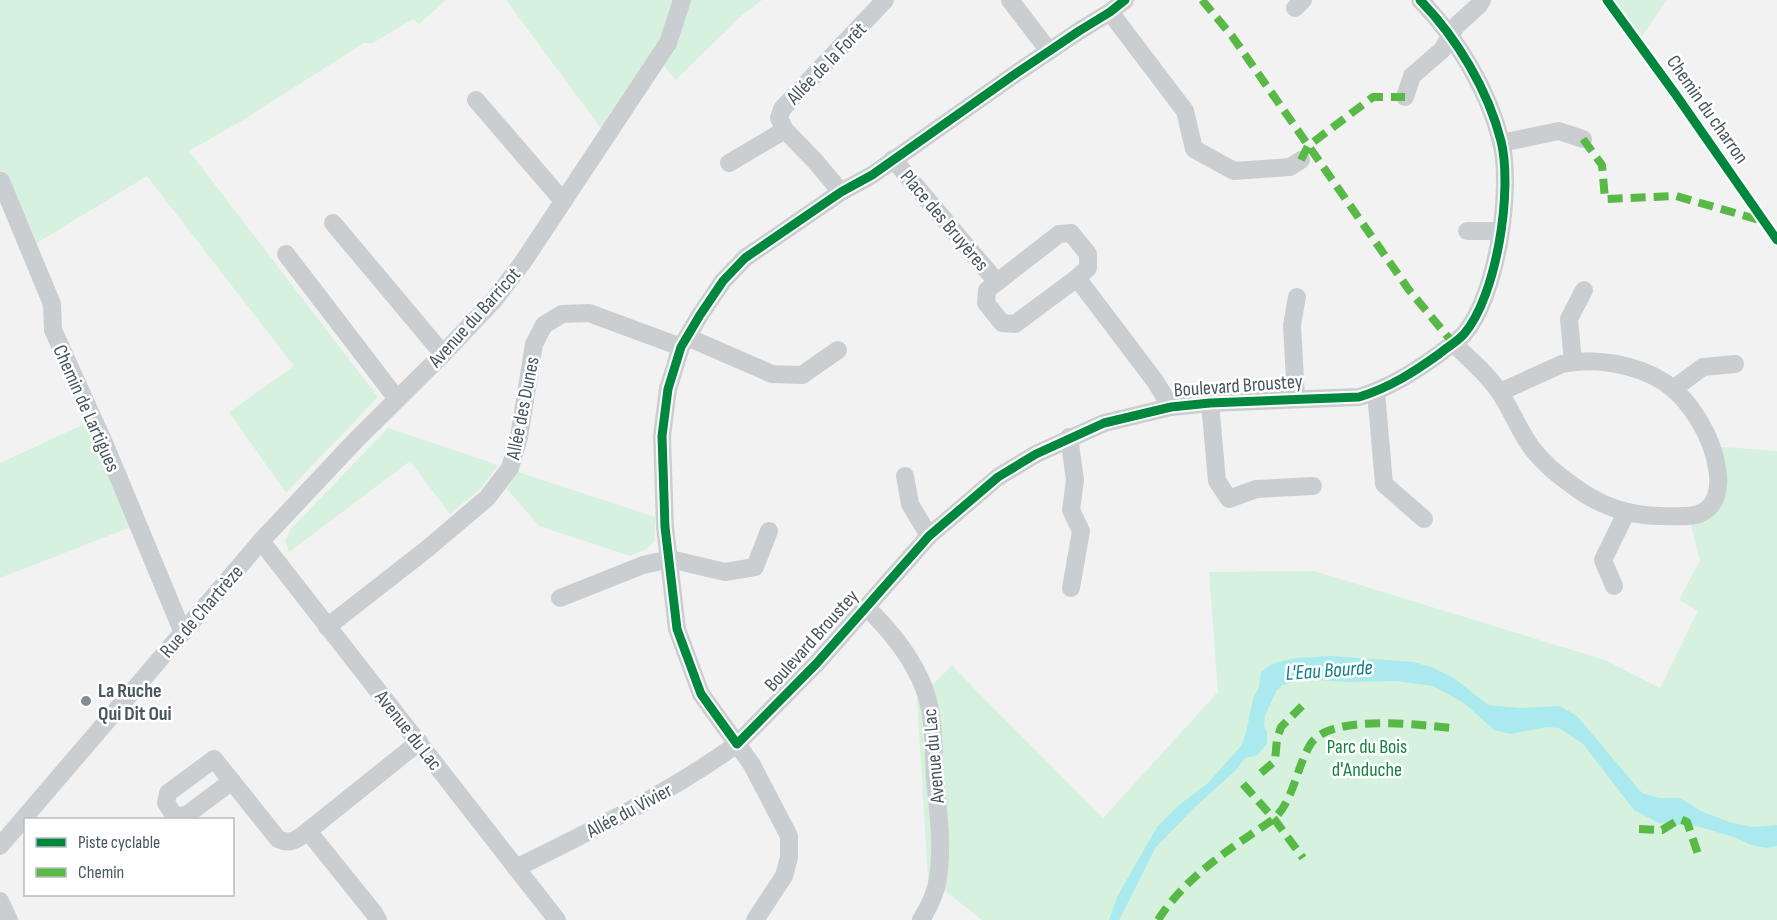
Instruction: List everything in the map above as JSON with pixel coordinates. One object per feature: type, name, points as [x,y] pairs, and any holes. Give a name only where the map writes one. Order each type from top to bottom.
[{"type":"street","name":"Avenue du Barricot","points":[[261,541],[495,299],[523,262],[668,43],[682,0]]},
{"type":"street","name":"Allée de la Forêt","points":[[841,192],[785,130],[779,118],[782,109],[885,0]]},
{"type":"street","points":[[1010,0],[1049,51]]},
{"type":"street","points":[[755,920],[784,876],[789,857],[789,836],[752,765],[701,693],[677,629],[665,527],[662,436],[668,389],[684,342],[723,281],[745,258],[841,192],[872,175],[1125,0]]},
{"type":"street","name":"Boulevard Broustey","points":[[737,744],[816,664],[929,536],[998,477],[1036,454],[1104,423],[1171,407],[1210,403],[1359,397],[1376,392],[1398,381],[1454,343],[1464,333],[1475,316],[1497,259],[1504,215],[1501,143],[1491,112],[1477,81],[1450,38],[1420,0]]},
{"type":"street","points":[[1405,97],[1412,75],[1442,50],[1456,26],[1482,0]]},
{"type":"street","points":[[1110,12],[1185,111],[1194,149],[1234,171],[1290,167],[1301,160]]},
{"type":"street","points":[[476,100],[563,201]]},
{"type":"street","name":"Allée de la Forêt","points":[[729,163],[785,130]]},
{"type":"street","points":[[1501,143],[1559,131],[1583,139]]},
{"type":"street","name":"Place des Bruyères","points":[[893,159],[996,281]]},
{"type":"street","name":"Chemin de Lartigues","points":[[1,181],[52,304],[53,330],[105,445],[183,633]]},
{"type":"street","points":[[333,223],[443,354]]},
{"type":"street","points":[[1467,231],[1500,231]]},
{"type":"street","name":"Place des Bruyères","points":[[1071,233],[1088,254],[1088,268],[1077,278],[1015,324],[1002,323],[986,303],[987,290],[996,281],[1059,234],[1071,233]]},
{"type":"street","points":[[286,254],[397,399]]},
{"type":"street","points":[[1077,278],[1155,381],[1171,407]]},
{"type":"street","points":[[1573,362],[1569,319],[1584,290]]},
{"type":"street","points":[[1296,399],[1292,325],[1297,297]]},
{"type":"street","name":"Allée des Dunes","points":[[327,627],[428,549],[487,498],[510,468],[519,437],[534,344],[544,325],[562,314],[589,312],[684,342],[772,374],[802,375],[838,350]]},
{"type":"street","points":[[1454,343],[1500,392],[1526,439],[1545,462],[1585,495],[1626,513],[1660,516],[1701,513],[1710,506],[1716,496],[1718,473],[1706,433],[1694,413],[1673,389],[1655,377],[1620,365],[1573,362],[1562,364],[1500,392]]},
{"type":"street","points":[[1673,389],[1703,367],[1735,364]]},
{"type":"street","points":[[1376,392],[1384,483],[1424,519]]},
{"type":"street","points":[[1210,403],[1217,481],[1229,499],[1256,489],[1313,486]]},
{"type":"street","points":[[1069,437],[1075,480],[1071,510],[1080,531],[1071,588]]},
{"type":"street","points":[[905,476],[910,504],[929,536]]},
{"type":"street","points":[[1614,586],[1603,560],[1626,513]]},
{"type":"street","points":[[560,598],[643,565],[670,559],[725,572],[755,567],[769,531]]},
{"type":"street","name":"Rue de Chartrèze","points":[[24,818],[261,541]]},
{"type":"street","name":"Avenue du Lac","points":[[261,541],[557,920]]},
{"type":"street","name":"Avenue du Lac","points":[[866,607],[898,642],[914,667],[923,686],[930,712],[940,863],[933,897],[921,920]]},
{"type":"street","points":[[232,781],[278,839],[294,842],[419,742]]},
{"type":"street","name":"Allée du Vivier","points":[[516,868],[619,816],[698,772],[737,744]]},
{"type":"street","name":"Rue de Chartrèze","points":[[0,846],[24,818]]},
{"type":"street","points":[[308,831],[378,920]]},
{"type":"street","points":[[0,902],[9,920]]},
{"type":"green space","points":[[0,0],[446,0],[419,24],[413,19],[373,43],[364,43],[243,120],[189,151],[378,397],[286,493],[229,412],[294,366],[147,176],[37,243],[9,177],[0,180]]},
{"type":"green space","points":[[506,0],[762,0],[741,16],[676,80],[658,59],[606,135]]},
{"type":"green space","points":[[1607,0],[1667,0],[1638,42]]},
{"type":"green space","points":[[91,421],[131,527],[0,578],[0,463]]},
{"type":"green space","points":[[388,428],[498,465],[481,488],[450,514],[410,461],[289,552],[285,541],[290,530]]},
{"type":"green space","name":"Parc du Bois d'Anduche","points":[[1723,447],[1777,451],[1777,920],[982,920],[928,877],[917,699],[952,666],[1103,818],[1218,692],[1209,572],[1314,571],[1605,660],[1660,688],[1698,611],[1679,600],[1700,560],[1690,521],[1710,506],[1713,453]]},
{"type":"green space","points":[[518,472],[655,517],[655,540],[647,549],[630,556],[539,526],[507,489]]},
{"type":"water","name":"L'Eau Bourde","points":[[1330,656],[1414,662],[1434,668],[1455,679],[1488,705],[1520,708],[1560,706],[1577,716],[1642,793],[1659,798],[1680,798],[1701,811],[1729,822],[1753,827],[1777,825],[1777,846],[1767,848],[1751,845],[1734,837],[1696,826],[1659,823],[1634,810],[1583,744],[1559,728],[1547,727],[1510,734],[1494,730],[1464,703],[1433,686],[1396,681],[1346,682],[1304,679],[1283,685],[1277,690],[1265,716],[1267,743],[1258,755],[1245,758],[1235,771],[1156,847],[1119,920],[1109,920],[1118,895],[1157,827],[1179,805],[1208,783],[1241,746],[1253,699],[1259,687],[1261,672],[1284,660]]},
{"type":"marked path","points":[[1202,0],[1232,36],[1409,290],[1453,343]]},
{"type":"marked path","points":[[1301,160],[1308,146],[1373,97],[1405,97]]},
{"type":"marked path","points":[[1583,139],[1602,165],[1605,199],[1676,196],[1763,221]]},
{"type":"marked path","points":[[1261,773],[1275,761],[1277,739],[1281,727],[1302,706]]},
{"type":"marked path","points":[[1158,920],[1169,904],[1196,876],[1274,819],[1286,802],[1305,754],[1320,735],[1336,728],[1376,723],[1452,728]]},
{"type":"marked path","points":[[1243,784],[1275,820],[1303,858]]},
{"type":"marked path","points":[[1639,829],[1662,830],[1680,819],[1687,822],[1700,860]]},
{"type":"cycle path","points":[[1125,0],[872,175],[841,192],[745,258],[723,281],[681,347],[668,389],[662,436],[665,527],[677,629],[701,694],[737,744],[816,664],[929,536],[998,477],[1036,454],[1104,423],[1171,407],[1210,403],[1359,397],[1381,389],[1411,373],[1464,334],[1476,317],[1493,269],[1503,213],[1504,162],[1495,122],[1470,66],[1434,15],[1420,0]]},
{"type":"cycle path","name":"Chemin du charron","points":[[1607,0],[1777,240]]},
{"type":"place","name":"La Ruche Qui Dit Oui","points":[[86,701]]}]
